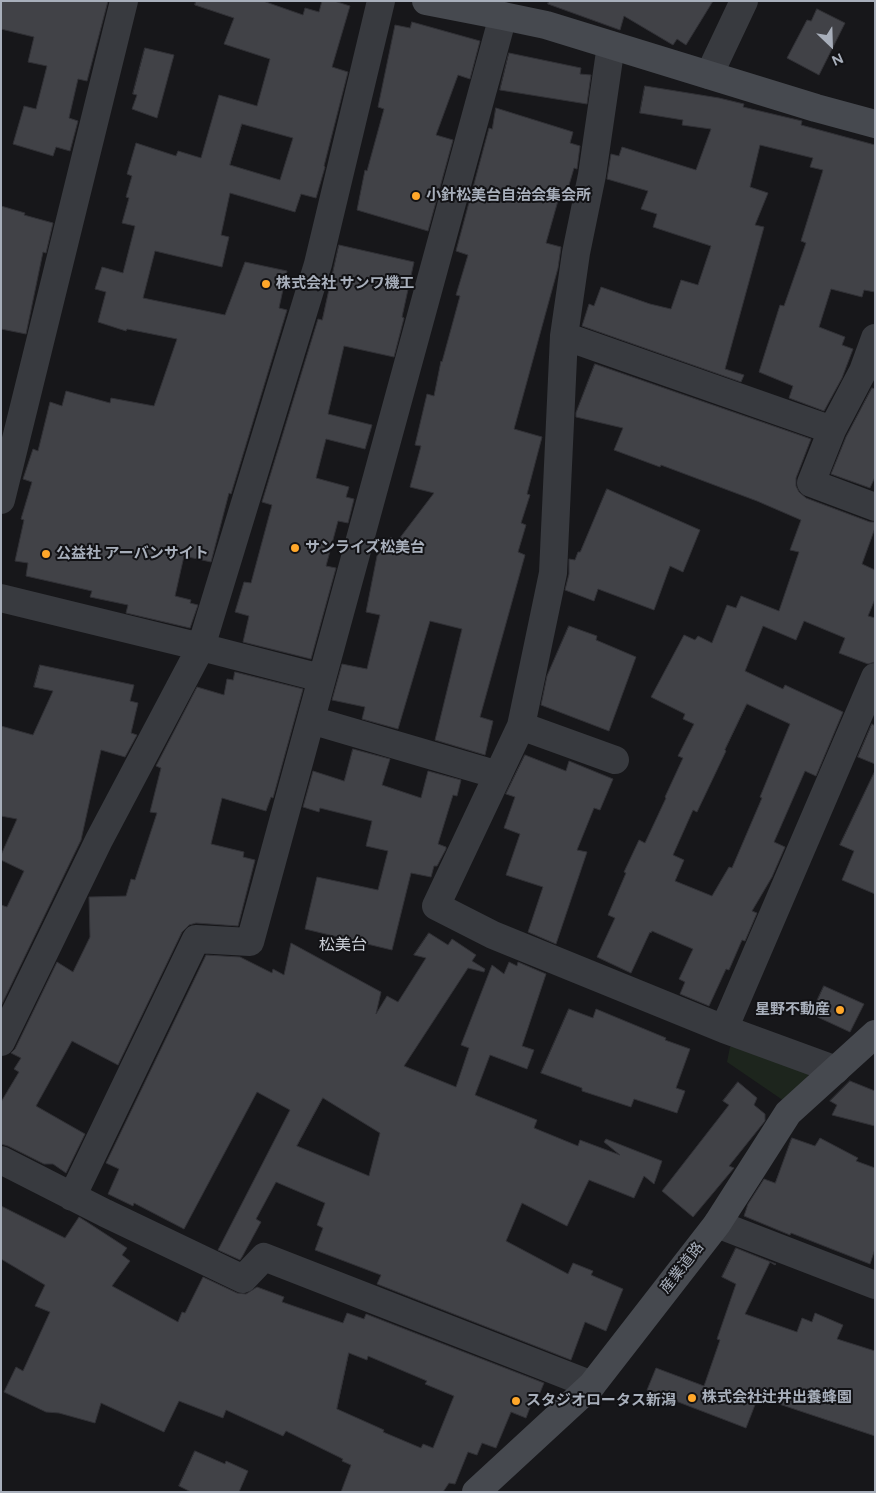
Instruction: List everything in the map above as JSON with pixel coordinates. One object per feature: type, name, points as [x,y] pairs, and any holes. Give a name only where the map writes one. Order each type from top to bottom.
[{"type":"street","points":[[1,500],[124,1]]},
{"type":"street","points":[[1,1042],[99,840],[201,647],[318,264],[381,1]]},
{"type":"street","points":[[426,1],[546,25],[816,108],[875,124]]},
{"type":"street","points":[[709,75],[744,1]]},
{"type":"street","points":[[72,1197],[196,939],[250,942],[504,16]]},
{"type":"street","points":[[611,45],[592,176],[576,253],[564,336],[553,573],[521,726],[436,906],[493,935],[724,1029],[836,1070]]},
{"type":"street","points":[[564,336],[832,430]]},
{"type":"street","points":[[875,338],[863,371],[832,430],[811,483],[875,507]]},
{"type":"street","points":[[1,598],[321,678]]},
{"type":"street","points":[[724,1029],[875,677]]},
{"type":"street","points":[[311,720],[498,776]]},
{"type":"street","points":[[521,726],[615,760]]},
{"type":"street","name":"産業道路","points":[[476,1492],[592,1385],[717,1224],[788,1113],[875,1034]]},
{"type":"street","points":[[1,1160],[72,1197],[243,1279],[264,1257],[592,1385]]},
{"type":"street","points":[[717,1224],[875,1285]]},
{"type":"shaded area","points":[[742,1041],[810,1073],[787,1103],[727,1062],[730,1047]]},
{"type":"building","points":[[1,1],[108,1],[87,81],[78,79],[69,118],[78,121],[70,151],[56,147],[53,156],[13,144],[24,106],[36,109],[47,66],[28,62],[34,37],[1,29]]},
{"type":"building","points":[[196,1],[263,1],[303,15],[305,8],[319,12],[322,1],[334,1],[350,6],[332,67],[348,72],[316,198],[301,194],[295,212],[230,193],[221,235],[229,237],[222,267],[155,251],[143,298],[225,315],[245,262],[287,271],[279,308],[287,310],[231,494],[229,493],[211,562],[184,556],[175,596],[191,600],[190,603],[198,605],[190,628],[126,613],[128,605],[90,597],[92,591],[26,576],[28,563],[15,561],[24,520],[21,519],[32,482],[23,479],[33,449],[38,451],[50,402],[62,406],[66,391],[110,403],[111,398],[154,406],[177,339],[127,329],[126,331],[98,322],[106,292],[95,289],[102,267],[123,273],[135,226],[122,223],[129,198],[126,197],[132,176],[127,174],[136,143],[176,156],[178,151],[201,158],[219,95],[257,106],[270,59],[224,44],[234,18],[195,5]],"holes":[[[242,124],[293,138],[280,180],[230,165]]]},
{"type":"building","points":[[549,1],[713,1],[686,45],[677,39],[673,45],[624,16],[620,30],[548,4]]},
{"type":"building","points":[[817,9],[845,23],[819,75],[787,58],[807,20],[811,21]]},
{"type":"building","points":[[412,22],[480,41],[470,79],[458,75],[436,135],[453,140],[428,231],[357,210],[365,170],[367,171],[384,109],[378,107],[395,25],[410,28]]},
{"type":"building","points":[[145,48],[174,55],[157,118],[132,109],[137,95],[133,94]]},
{"type":"building","points":[[509,53],[581,68],[580,74],[591,75],[587,104],[500,90]]},
{"type":"building","points":[[645,86],[744,104],[743,107],[802,121],[801,125],[875,145],[875,292],[864,290],[862,297],[831,289],[819,327],[845,337],[842,345],[853,349],[842,378],[824,411],[789,398],[793,386],[759,372],[780,305],[784,306],[806,243],[801,241],[823,170],[810,167],[813,158],[760,145],[750,187],[768,193],[755,225],[764,227],[725,369],[744,375],[741,382],[582,326],[589,304],[594,306],[601,287],[650,304],[671,309],[681,280],[698,285],[711,246],[653,227],[657,214],[641,209],[648,191],[607,179],[611,154],[619,156],[622,147],[696,170],[711,129],[682,125],[683,120],[640,113]]},
{"type":"building","points":[[496,108],[573,132],[570,143],[580,146],[577,169],[574,168],[567,192],[561,190],[546,243],[561,247],[558,268],[514,429],[542,437],[527,494],[530,495],[521,523],[526,525],[518,552],[525,555],[480,717],[493,721],[485,755],[435,740],[462,629],[430,621],[398,729],[362,719],[365,707],[332,700],[342,664],[367,669],[380,615],[366,612],[377,556],[391,537],[396,543],[434,493],[410,487],[421,446],[415,445],[427,394],[434,396],[441,361],[460,296],[456,295],[468,255],[456,251],[489,128],[492,129]]},
{"type":"building","points":[[1,206],[53,223],[46,253],[43,252],[26,334],[1,329]]},
{"type":"building","points":[[339,245],[414,262],[402,317],[404,318],[394,357],[344,346],[328,414],[372,425],[365,449],[326,439],[316,478],[349,487],[346,497],[354,499],[348,523],[338,521],[326,566],[336,568],[311,659],[243,642],[249,616],[235,612],[244,582],[251,583],[272,505],[262,502],[318,319],[322,320]]},
{"type":"building","points":[[595,364],[811,439],[796,478],[796,486],[799,492],[806,498],[870,522],[875,522],[875,528],[862,564],[875,570],[875,599],[868,616],[875,618],[875,662],[868,664],[839,653],[845,638],[804,621],[796,640],[763,626],[745,671],[783,689],[785,685],[843,712],[816,776],[805,771],[774,842],[785,847],[772,877],[752,911],[757,913],[745,941],[742,940],[729,970],[726,969],[709,1006],[680,994],[685,982],[679,979],[693,949],[652,931],[631,973],[597,957],[615,918],[608,915],[626,873],[624,872],[639,840],[645,843],[683,758],[678,756],[694,724],[683,719],[685,714],[651,697],[684,635],[695,640],[698,636],[712,643],[727,605],[736,608],[741,596],[779,611],[799,552],[790,550],[801,520],[757,501],[661,465],[660,467],[614,450],[623,428],[576,417]],"holes":[[[747,704],[790,724],[760,797],[762,798],[732,868],[729,867],[712,896],[675,881],[684,860],[673,855],[693,810],[697,812]]]},
{"type":"building","points":[[872,388],[875,389],[875,477],[870,488],[831,474],[846,437]]},
{"type":"building","points":[[607,489],[700,530],[683,572],[670,566],[654,610],[598,589],[594,601],[565,590],[569,574],[569,559],[575,560],[578,552],[580,552]]},
{"type":"building","points":[[569,626],[597,636],[596,640],[636,657],[609,731],[541,705],[547,676]]},
{"type":"building","points":[[40,665],[134,685],[130,701],[138,703],[131,733],[137,735],[125,757],[101,750],[81,840],[1,1006],[1,905],[7,907],[24,871],[1,860],[1,855],[17,819],[1,816],[1,726],[33,735],[53,691],[34,687]]},
{"type":"building","points":[[235,672],[303,689],[273,798],[271,797],[266,811],[222,798],[211,844],[244,852],[243,857],[255,860],[238,926],[196,923],[189,925],[182,932],[118,1065],[72,1041],[36,1106],[85,1134],[66,1173],[53,1164],[44,1164],[1,1144],[1,1102],[19,1072],[14,1069],[21,1058],[11,1053],[15,1049],[57,962],[73,972],[90,937],[89,897],[126,896],[131,879],[135,880],[157,813],[150,812],[161,768],[156,766],[197,687],[224,695],[227,679],[233,680]]},
{"type":"building","points":[[872,724],[875,726],[875,764],[858,757]]},
{"type":"building","points":[[353,749],[390,759],[382,785],[421,798],[428,771],[461,780],[457,796],[453,795],[438,844],[446,847],[446,849],[437,866],[434,866],[431,877],[411,873],[392,950],[305,929],[317,877],[378,890],[388,851],[366,846],[372,821],[320,808],[319,812],[303,807],[313,771],[344,781]]},
{"type":"building","points":[[525,755],[566,771],[569,761],[613,779],[600,810],[594,808],[577,850],[587,852],[556,944],[528,932],[543,887],[506,875],[520,834],[504,828],[515,797],[506,794]]},
{"type":"building","points":[[875,771],[875,894],[842,880],[854,851],[840,845]]},
{"type":"building","points":[[429,933],[448,945],[452,939],[476,955],[472,961],[485,969],[484,972],[468,968],[404,1066],[456,1087],[469,1048],[461,1045],[492,965],[504,974],[509,962],[517,966],[518,962],[546,974],[522,1046],[534,1050],[527,1069],[490,1055],[475,1095],[537,1120],[534,1128],[578,1146],[580,1140],[620,1155],[604,1142],[606,1139],[662,1161],[654,1184],[644,1176],[634,1198],[589,1180],[567,1226],[522,1203],[506,1241],[568,1274],[573,1263],[593,1271],[591,1275],[623,1289],[606,1331],[585,1322],[571,1360],[377,1284],[381,1275],[315,1250],[323,1228],[317,1225],[325,1203],[276,1182],[256,1219],[261,1222],[240,1260],[218,1250],[290,1110],[257,1092],[184,1229],[134,1203],[133,1206],[108,1194],[119,1169],[106,1163],[206,955],[240,957],[272,973],[273,969],[284,975],[291,943],[381,992],[376,1014],[387,996],[398,1002],[426,958],[414,955]],"holes":[[[323,1098],[380,1133],[369,1176],[297,1146]]]},
{"type":"building","points":[[824,986],[864,1004],[850,1032],[811,1014]]},
{"type":"building","points":[[569,1009],[593,1018],[596,1009],[666,1038],[665,1040],[690,1049],[676,1088],[685,1091],[677,1113],[634,1099],[631,1107],[582,1091],[582,1088],[541,1073]]},
{"type":"building","points":[[850,1081],[875,1091],[875,1126],[832,1115],[837,1105],[830,1101]]},
{"type":"building","points":[[738,1082],[757,1098],[754,1105],[765,1114],[765,1121],[729,1166],[734,1168],[693,1217],[662,1191],[729,1105],[723,1101]]},
{"type":"building","points":[[792,1138],[815,1146],[820,1138],[858,1158],[856,1161],[875,1168],[875,1249],[870,1264],[744,1216],[748,1204],[764,1179],[775,1183]]},
{"type":"building","points":[[1,1206],[65,1238],[79,1217],[127,1248],[122,1255],[130,1261],[112,1286],[178,1322],[182,1312],[185,1313],[203,1277],[237,1293],[246,1294],[257,1287],[284,1297],[282,1302],[343,1323],[347,1313],[364,1319],[366,1314],[544,1383],[539,1395],[535,1394],[526,1418],[511,1412],[496,1448],[482,1443],[477,1455],[468,1452],[455,1484],[449,1483],[443,1492],[341,1492],[351,1465],[342,1461],[343,1459],[286,1431],[283,1436],[226,1410],[223,1418],[179,1401],[164,1432],[101,1403],[95,1423],[59,1413],[46,1412],[4,1392],[16,1367],[23,1371],[50,1312],[35,1306],[45,1285],[1,1259]],"holes":[[[349,1353],[367,1360],[368,1356],[427,1381],[425,1384],[454,1396],[433,1448],[423,1444],[421,1448],[337,1409]]]},
{"type":"building","points":[[736,1248],[776,1264],[770,1262],[745,1314],[797,1332],[802,1318],[812,1322],[815,1313],[843,1325],[837,1339],[875,1351],[875,1436],[758,1397],[746,1428],[647,1390],[656,1368],[704,1386],[720,1340],[717,1339],[736,1284],[722,1277]]},
{"type":"building","points":[[195,1451],[225,1464],[226,1461],[248,1471],[239,1492],[191,1492],[179,1486]]},
{"type":"place","name":"小針松美台自治会集会所","points":[[416,196]]},
{"type":"place","name":"株式会社 サンワ機工","points":[[266,284]]},
{"type":"place","name":"サンライズ松美台","points":[[295,548]]},
{"type":"place","name":"公益社 アーバンサイト","points":[[46,554]]},
{"type":"place","name":"星野不動産","points":[[840,1010]]},
{"type":"place","name":"株式会社辻井出養蜂園","points":[[692,1398]]},
{"type":"place","name":"スタジオロータス新潟","points":[[516,1401]]},
{"type":"district","name":"松美台","points":[[343,945]]}]
